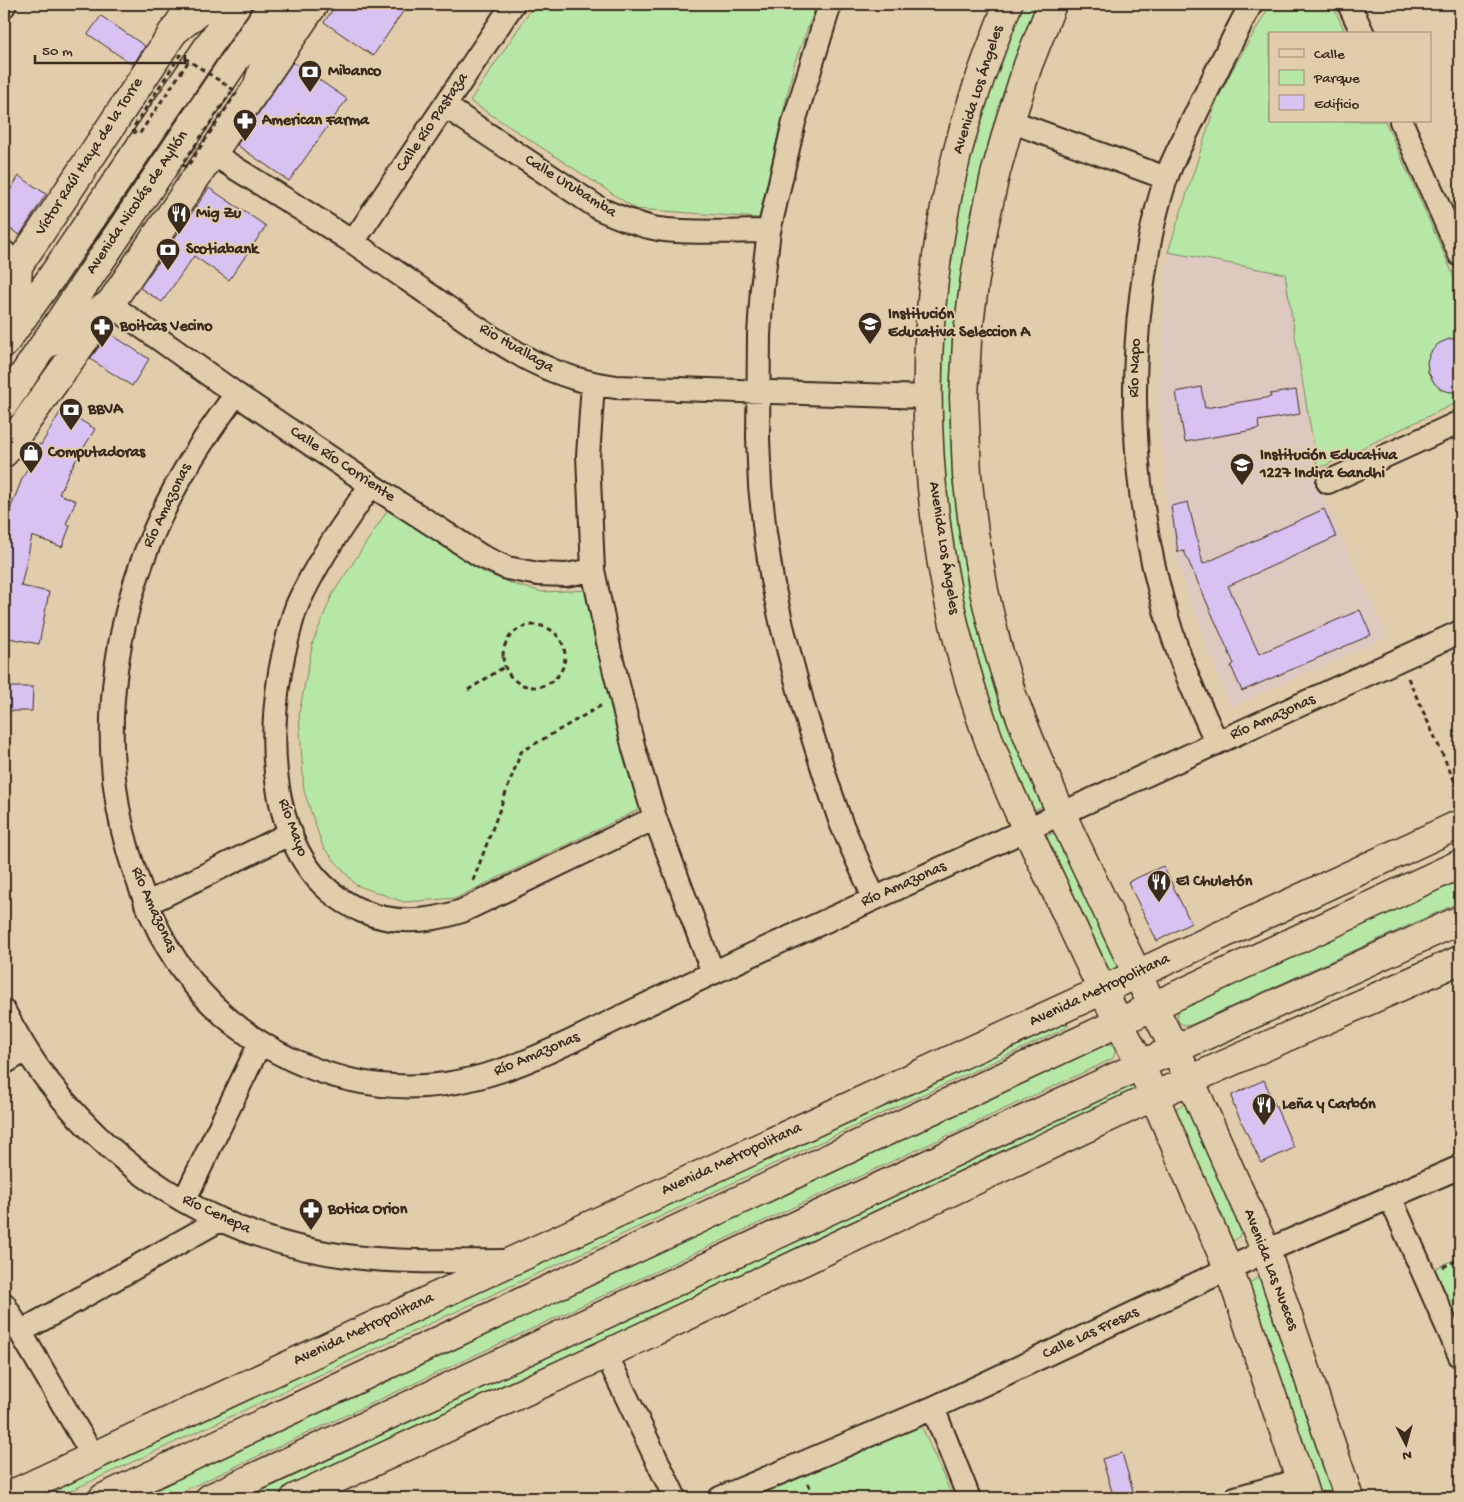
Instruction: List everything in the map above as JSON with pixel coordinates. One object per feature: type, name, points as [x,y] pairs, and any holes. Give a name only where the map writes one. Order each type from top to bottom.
[{"type":"street","name":"Víctor Raúl Haya de la Torre","points":[[9,267],[45,227],[192,4]]},
{"type":"street","points":[[172,32],[208,4]]},
{"type":"street","name":"Avenida Nicolás de Ayllón","points":[[9,336],[57,270],[237,4]]},
{"type":"street","name":"Avenida Nicolás de Ayllón","points":[[4,404],[273,4]]},
{"type":"street","points":[[4,453],[110,304],[212,154],[244,90],[283,4]]},
{"type":"street","points":[[244,90],[314,4]]},
{"type":"street","name":"Calle Río Pastaza","points":[[353,242],[513,4]]},
{"type":"street","points":[[830,4],[794,122],[769,231],[762,288],[758,391],[758,457],[764,523],[772,580],[782,626],[822,769],[841,823],[874,898]]},
{"type":"street","name":"Avenida Los Ángeles","points":[[1008,4],[969,109],[956,157],[947,198],[932,303],[928,397],[929,450],[940,554],[962,656],[984,727],[1027,829],[1140,1065]]},
{"type":"street","name":"Avenida Los Ángeles","points":[[1052,4],[1028,65],[1010,121],[995,175],[983,230],[970,323],[964,397],[967,475],[984,591],[997,646],[1012,695],[1061,813],[1174,1049]]},
{"type":"street","name":"Río Napo","points":[[1217,743],[1180,657],[1154,568],[1138,473],[1135,383],[1138,324],[1144,274],[1153,226],[1166,178],[1222,59],[1251,4]]},
{"type":"street","points":[[1349,4],[1362,32]]},
{"type":"street","name":"Calle Urubamba","points":[[445,106],[600,209],[628,221],[658,229],[769,231]]},
{"type":"street","points":[[1010,121],[1166,178]]},
{"type":"street","points":[[1401,122],[1460,255]]},
{"type":"street","name":"Rio Huallaga","points":[[212,154],[353,242],[490,337],[531,362],[558,374],[593,384],[616,387],[928,397]]},
{"type":"street","points":[[9,267],[9,336]]},
{"type":"street","points":[[40,349],[110,304]]},
{"type":"street","name":"Calle Río Corriente","points":[[110,304],[236,394],[481,556],[507,568],[538,574],[566,575],[593,570]]},
{"type":"street","points":[[593,384],[588,456],[593,570],[610,652],[634,749],[655,818],[713,973]]},
{"type":"street","name":"Río Amazonas","points":[[236,394],[192,456],[174,490],[143,558],[132,594],[121,640],[113,704],[111,741],[118,808],[125,840],[146,904],[169,951],[200,993],[239,1028],[260,1043],[298,1063],[343,1078],[396,1086],[422,1086],[449,1084],[501,1072],[556,1048],[874,898],[1460,632]]},
{"type":"street","points":[[1328,482],[1460,422]]},
{"type":"street","name":"Río Mayo","points":[[371,485],[319,562],[295,610],[281,662],[275,703],[275,754],[280,803],[297,848],[315,876],[339,899],[372,915],[408,921],[444,917],[462,911],[655,818]]},
{"type":"street","name":"Avenida Metropolitana","points":[[4,1498],[510,1262],[1460,824]]},
{"type":"street","points":[[146,904],[291,833]]},
{"type":"street","points":[[103,1498],[1460,864]]},
{"type":"street","points":[[210,1498],[1174,1049],[1460,920]]},
{"type":"street","points":[[296,1498],[1154,1096],[1460,960]]},
{"type":"street","name":"Río Cenepa","points":[[4,1011],[26,1050],[52,1087],[96,1136],[123,1160],[153,1182],[184,1202],[220,1220],[286,1244],[354,1257],[389,1260],[510,1262]]},
{"type":"street","points":[[184,1202],[260,1043]]},
{"type":"street","name":"Avenida Las Nueces","points":[[1174,1049],[1190,1080],[1266,1251],[1349,1498]]},
{"type":"street","points":[[4,1063],[26,1050]]},
{"type":"street","points":[[1140,1065],[1229,1269],[1303,1489],[1235,1498]]},
{"type":"street","name":"Calle Las Fresas","points":[[720,1498],[933,1408],[1266,1251],[1460,1166]]},
{"type":"street","points":[[1390,1197],[1460,1356]]},
{"type":"street","points":[[20,1332],[220,1220]]},
{"type":"street","points":[[4,1304],[93,1456]]},
{"type":"street","points":[[606,1354],[676,1498]]},
{"type":"street","points":[[933,1408],[969,1498]]},
{"type":"path","points":[[188,62],[140,133],[134,132],[133,128],[180,56],[237,92],[187,168],[182,163],[244,90]]},
{"type":"path","points":[[539,624],[551,629],[560,638],[565,651],[565,664],[559,676],[548,684],[535,687],[522,685],[511,678],[504,667],[502,654],[505,641],[514,631],[525,625],[539,624]]},
{"type":"path","points":[[1400,660],[1460,793]]},
{"type":"path","points":[[468,690],[504,667]]},
{"type":"path","points":[[471,887],[521,752],[604,703]]},
{"type":"path","points":[[1437,1270],[1460,1259]]},
{"type":"shaded area","name":"Institución Educativa 1227 Indira Gandhi","points":[[1168,252],[1285,274],[1306,403],[1314,473],[1387,637],[1230,708],[1180,575],[1168,518],[1158,398]]},
{"type":"green space","points":[[535,4],[817,4],[795,61],[759,218],[636,209],[470,101]]},
{"type":"green space","points":[[1020,4],[1048,4],[1013,82],[959,476],[1043,804],[1033,809],[1028,809],[986,704],[948,537],[937,395],[946,258],[971,133]]},
{"type":"green space","points":[[1271,4],[1332,4],[1345,32],[1269,32],[1269,122],[1385,122],[1460,290],[1460,401],[1318,469],[1285,274],[1168,252],[1216,103],[1232,70]]},
{"type":"green space","points":[[389,508],[483,572],[513,584],[542,592],[591,590],[642,808],[456,898],[404,902],[356,885],[323,847],[304,791],[299,714],[313,642],[332,595]]},
{"type":"green space","points":[[1058,833],[1121,968],[1106,974],[1044,837]]},
{"type":"green space","points":[[1460,875],[1460,902],[1191,1025],[1184,1025],[1179,1022],[1177,1016],[1179,1009]]},
{"type":"green space","points":[[1066,1018],[1068,1025],[1066,1028],[55,1498],[25,1498]]},
{"type":"green space","points":[[1108,1043],[1115,1050],[1112,1059],[168,1498],[126,1498]]},
{"type":"green space","points":[[1134,1084],[1137,1087],[1136,1094],[270,1498],[247,1498],[1131,1085]]},
{"type":"green space","points":[[1185,1104],[1241,1230],[1240,1235],[1235,1240],[1227,1241],[1167,1113]]},
{"type":"green space","points":[[1460,1257],[1460,1333],[1434,1269]]},
{"type":"green space","points":[[1261,1276],[1338,1498],[1316,1498],[1249,1283]]},
{"type":"green space","points":[[920,1423],[953,1498],[748,1498]]},
{"type":"building","points":[[337,4],[408,4],[373,56],[324,22]]},
{"type":"building","points":[[101,16],[145,46],[133,65],[88,34]]},
{"type":"building","points":[[293,62],[347,99],[289,181],[237,145]]},
{"type":"building","points":[[19,176],[46,194],[20,235],[4,225],[4,200]]},
{"type":"building","points":[[209,188],[266,226],[229,280],[194,256],[162,302],[140,288]]},
{"type":"building","points":[[109,333],[149,359],[132,386],[90,359]]},
{"type":"building","points":[[1460,338],[1460,391],[1442,390],[1435,384],[1428,372],[1427,361],[1431,352],[1438,344],[1449,339]]},
{"type":"building","points":[[1201,387],[1205,408],[1271,397],[1270,394],[1296,390],[1300,414],[1258,421],[1259,429],[1185,442],[1176,392]]},
{"type":"building","points":[[62,409],[95,429],[69,472],[59,494],[76,501],[66,524],[70,526],[62,547],[32,536],[21,586],[49,592],[39,644],[4,637],[4,525],[22,479],[39,444],[41,445]]},
{"type":"building","points":[[1188,502],[1203,564],[1324,509],[1336,537],[1228,586],[1259,654],[1360,610],[1371,635],[1242,691],[1231,666],[1234,664],[1184,551],[1178,552],[1171,506]]},
{"type":"building","points":[[4,687],[33,687],[32,711],[4,711]]},
{"type":"building","name":"El Chuletón","points":[[1163,866],[1191,923],[1157,941],[1128,882]]},
{"type":"building","name":"Leña y Carbón","points":[[1264,1080],[1294,1148],[1261,1163],[1233,1104],[1232,1095]]},
{"type":"building","points":[[1122,1453],[1135,1498],[1114,1498],[1102,1459]]},
{"type":"place","name":"Mibanco","points":[[310,93]]},
{"type":"place","name":"American Farma","points":[[245,142]]},
{"type":"place","name":"Mig Zu","points":[[179,235]]},
{"type":"place","name":"Scotiabank","points":[[168,271]]},
{"type":"place","name":"Institución Educativa Seleccion A","points":[[870,345]]},
{"type":"place","name":"Boitcas Vecino","points":[[102,348]]},
{"type":"place","name":"BBVA","points":[[71,431]]},
{"type":"place","name":"Computadoras","points":[[31,474]]},
{"type":"place","name":"Institución Educativa 1227 Indira Gandhi","points":[[1242,486]]},
{"type":"place","name":"El Chuletón","points":[[1159,903]]},
{"type":"place","name":"Leña y Carbón","points":[[1264,1126]]},
{"type":"place","name":"Botica Orion","points":[[311,1231]]}]
